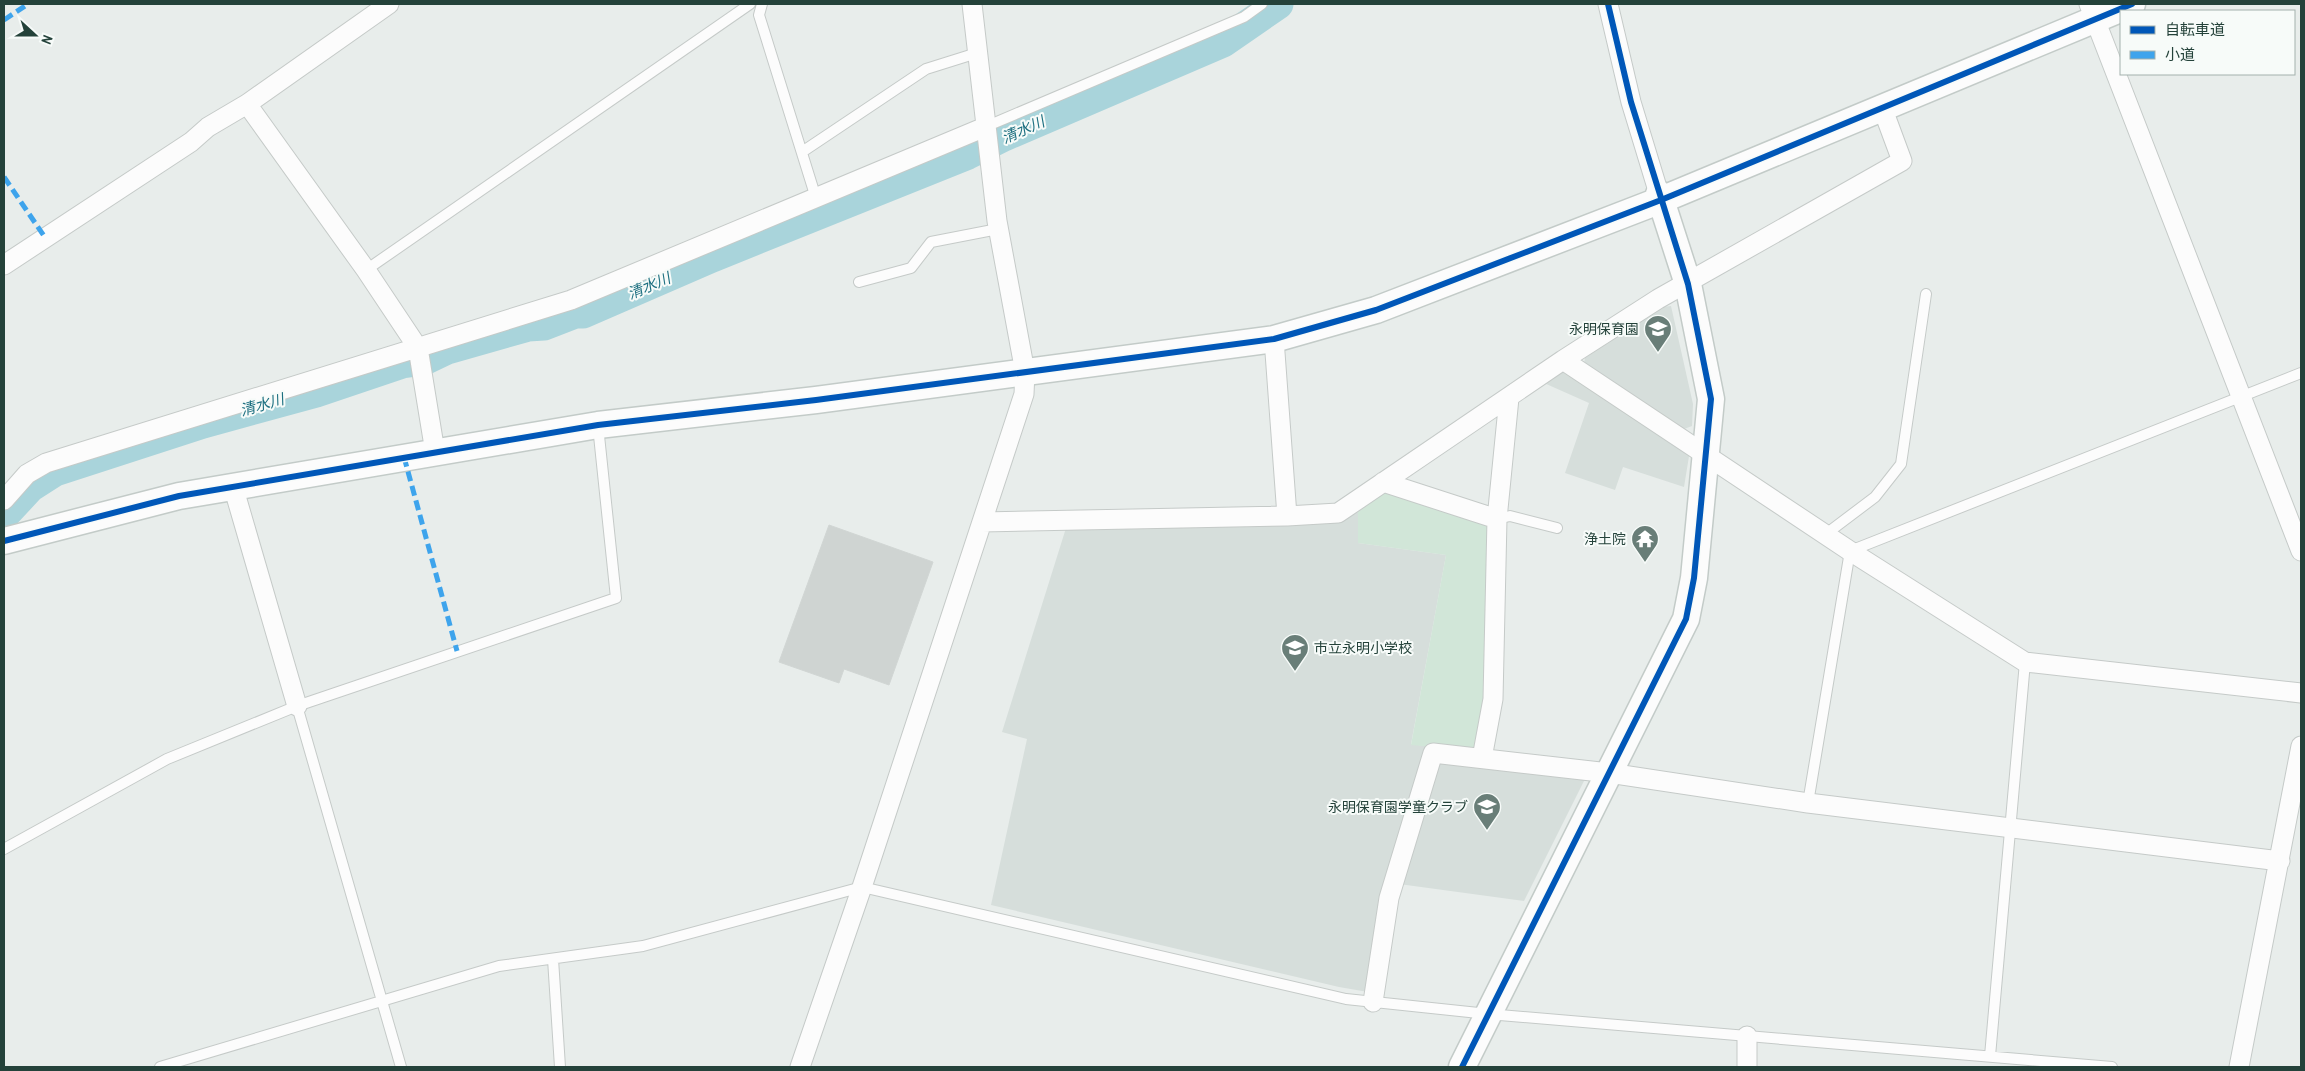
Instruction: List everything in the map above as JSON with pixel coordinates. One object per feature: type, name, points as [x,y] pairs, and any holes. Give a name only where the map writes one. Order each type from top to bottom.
[{"type":"street","points":[[4,265],[247,104],[389,4]]},
{"type":"street","points":[[800,1067],[862,887],[1024,394],[1025,372],[998,229],[972,4]]},
{"type":"street","points":[[1462,1067],[1686,619],[1694,578],[1711,399],[1688,284],[1631,102],[1608,4]]},
{"type":"street","points":[[4,541],[179,496],[598,425],[806,401],[1274,339],[1376,310],[1882,107],[2092,11],[2132,4]]},
{"type":"street","points":[[2092,11],[2243,396],[2297,526],[2301,550]]},
{"type":"street","points":[[247,104],[366,270],[418,348],[435,452]]},
{"type":"street","points":[[982,522],[1288,516],[1338,513],[1563,360],[1658,299],[1688,284],[1902,161],[1882,107]]},
{"type":"street","points":[[4,500],[27,474],[46,463],[571,300],[985,127]]},
{"type":"street","points":[[1274,339],[1288,516]]},
{"type":"street","points":[[1563,360],[1850,551],[2025,662],[2301,694]]},
{"type":"street","points":[[1482,758],[1493,699],[1497,519],[1509,398]]},
{"type":"street","points":[[1383,482],[1497,519]]},
{"type":"street","points":[[233,486],[297,706]]},
{"type":"street","points":[[1373,1002],[1389,898],[1433,753],[1609,773],[1808,803],[2280,861]]},
{"type":"street","points":[[2239,1067],[2301,753]]},
{"type":"street","points":[[1747,1036],[1747,1067]]},
{"type":"lane","points":[[366,270],[750,4]]},
{"type":"lane","points":[[762,4],[759,15],[816,198]]},
{"type":"lane","points":[[985,127],[1244,17],[1262,4]]},
{"type":"lane","points":[[802,152],[926,69],[977,53]]},
{"type":"lane","points":[[859,282],[911,268],[931,242],[998,229]]},
{"type":"lane","points":[[1826,534],[1875,497],[1901,464],[1926,294]]},
{"type":"lane","points":[[1808,803],[1850,551],[2301,373]]},
{"type":"lane","points":[[4,849],[167,759],[297,706],[616,598],[598,425]]},
{"type":"lane","points":[[1497,519],[1510,516],[1557,528]]},
{"type":"lane","points":[[1990,1056],[2025,662]]},
{"type":"lane","points":[[297,706],[402,1067]]},
{"type":"lane","points":[[160,1067],[499,966],[643,946],[862,887],[1346,999],[1488,1014],[2112,1067]]},
{"type":"lane","points":[[553,959],[560,1067]]},
{"type":"shaded area","points":[[1671,306],[1693,404],[1692,426],[1684,429],[1584,363],[1585,358],[1662,307]]},
{"type":"shaded area","points":[[1563,369],[1690,450],[1684,487],[1623,467],[1615,490],[1565,473],[1589,403],[1544,383]]},
{"type":"shaded area","points":[[1358,512],[1358,543],[1446,555],[1411,744],[1427,746],[1368,992],[1339,987],[991,905],[1027,739],[1002,732],[1066,528],[1331,523]]},
{"type":"shaded area","name":"永明保育園学童クラブ","points":[[1436,762],[1585,779],[1524,901],[1399,884]]},
{"type":"green space","points":[[1384,492],[1486,523],[1491,528],[1489,694],[1478,751],[1411,745],[1446,555],[1358,543],[1358,512]]},
{"type":"building","points":[[829,525],[933,562],[889,685],[844,669],[839,683],[779,662]]},
{"type":"waterway","name":"清水川","points":[[4,515],[30,487],[55,471],[203,423],[316,392],[402,363],[424,360],[447,349],[528,326],[544,325],[575,313],[583,313],[712,257],[968,154],[1004,136],[1223,42],[1278,4]]},
{"type":"marked path","points":[[4,20],[28,4]]},
{"type":"marked path","points":[[4,177],[44,236]]},
{"type":"marked path","points":[[404,457],[457,651]]},
{"type":"cycle path","points":[[1462,1067],[1686,619],[1694,578],[1711,399],[1688,284],[1631,102],[1608,4]]},
{"type":"cycle path","points":[[4,541],[179,496],[598,425],[816,400],[1274,339],[1376,310],[1661,200],[2132,4]]},
{"type":"place","name":"永明保育園","points":[[1658,353]]},
{"type":"place","name":"浄土院","points":[[1645,563]]},
{"type":"place","name":"市立永明小学校","points":[[1295,672]]},
{"type":"place","name":"永明保育園学童クラブ","points":[[1487,831]]}]
